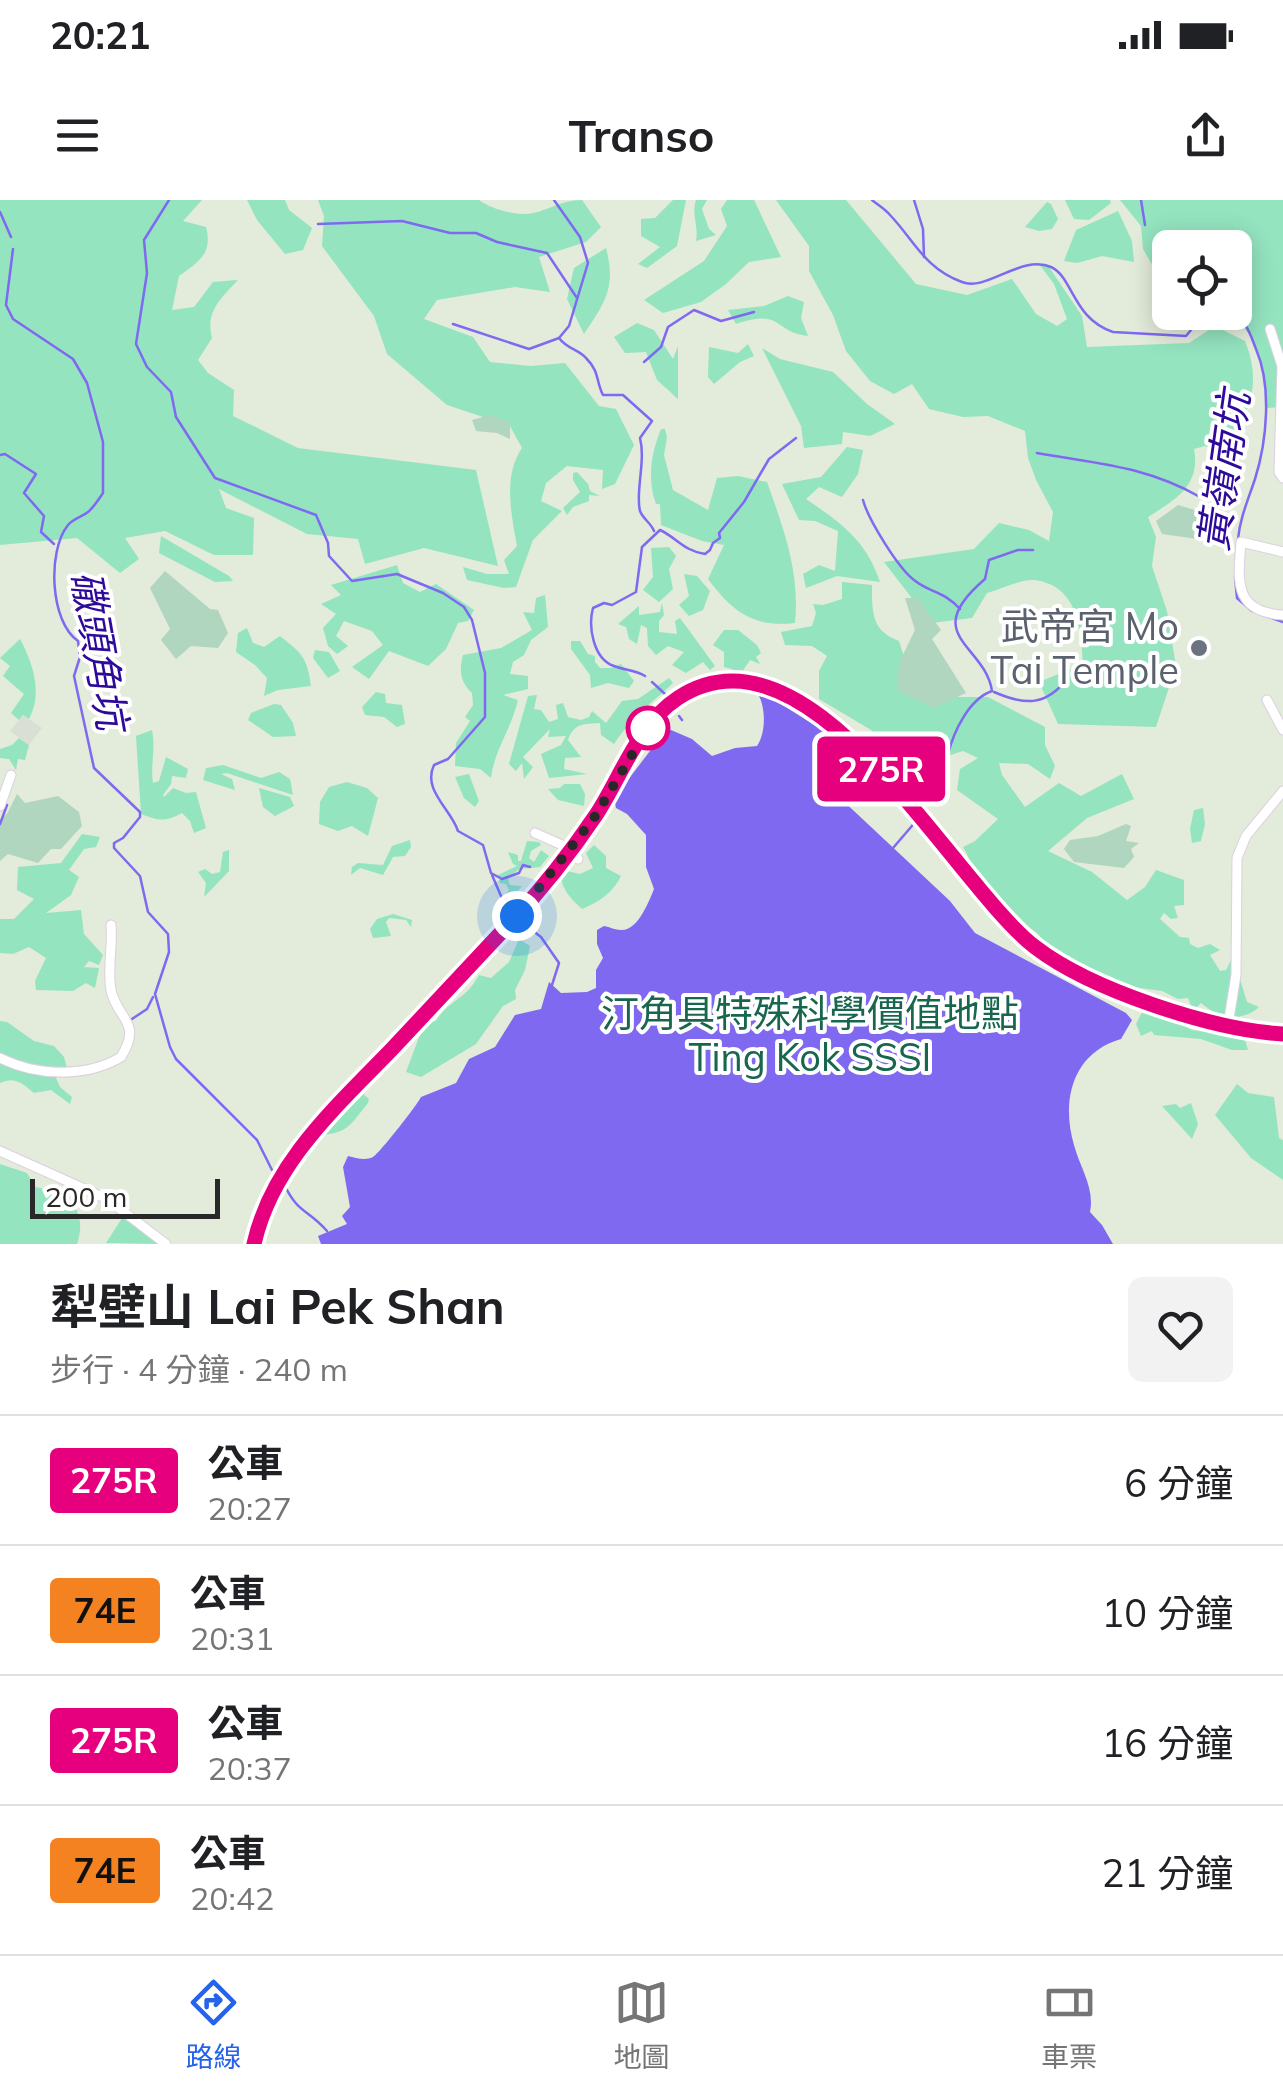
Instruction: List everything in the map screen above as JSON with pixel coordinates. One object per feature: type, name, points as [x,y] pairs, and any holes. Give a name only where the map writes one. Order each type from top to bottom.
[{"type":"main road","points":[[254,1244],[270,1199],[295,1155],[340,1102],[574,854],[646,730],[668,706],[706,685],[729,682],[771,690],[828,722],[871,759],[914,807],[986,900],[1036,947],[1069,970],[1118,992],[1228,1025],[1283,1034]]},
{"type":"street","points":[[1270,329],[1282,366],[1279,472],[1283,478]]},
{"type":"street","points":[[1283,552],[1241,542],[1238,584],[1241,594],[1256,608],[1283,616]]},
{"type":"street","points":[[1267,700],[1283,730]]},
{"type":"street","points":[[0,806],[11,775]]},
{"type":"street","points":[[1228,1025],[1236,975],[1238,858],[1246,836],[1283,790]]},
{"type":"street","points":[[535,833],[574,854]]},
{"type":"street","points":[[0,1058],[40,1071],[90,1070],[121,1057],[129,1042],[128,1021],[111,992],[111,924]]},
{"type":"street","points":[[0,1151],[107,1199],[166,1244]]},
{"type":"green space","points":[[0,200],[202,200],[183,221],[206,227],[208,244],[198,261],[179,276],[172,310],[194,307],[213,282],[238,280],[216,306],[211,320],[212,338],[198,360],[208,373],[234,390],[233,416],[298,448],[476,470],[498,566],[424,548],[365,564],[358,539],[307,534],[219,489],[226,508],[254,518],[253,555],[214,555],[165,531],[125,538],[139,559],[120,573],[77,538],[0,545]]},
{"type":"green space","points":[[247,200],[285,200],[289,210],[312,228],[303,250],[285,254],[257,220]]},
{"type":"green space","points":[[318,200],[479,200],[521,214],[582,200],[601,227],[586,242],[539,257],[550,292],[515,287],[437,300],[424,319],[473,337],[490,362],[531,366],[565,363],[599,406],[616,409],[634,445],[615,484],[602,489],[603,470],[567,466],[546,483],[541,501],[562,511],[533,540],[516,587],[467,580],[463,567],[487,574],[509,574],[504,560],[517,546],[510,483],[522,448],[510,426],[447,405],[387,354],[374,316],[322,246],[324,216]]},
{"type":"green space","points":[[673,200],[686,200],[677,246],[647,268],[638,264],[660,247],[641,236],[641,219],[655,218]]},
{"type":"green space","points":[[696,200],[707,200],[702,209],[709,229],[716,235],[696,241],[694,210]]},
{"type":"green space","points":[[727,200],[754,200],[781,257],[749,262],[701,302],[663,313],[644,300],[704,261],[727,226],[721,209]]},
{"type":"green space","points":[[776,200],[846,200],[916,284],[967,295],[1012,279],[1036,314],[1057,326],[1067,319],[1054,284],[1039,264],[1047,264],[1082,316],[1087,347],[1189,343],[1209,330],[1223,330],[1245,341],[1253,387],[1246,414],[1225,456],[1205,446],[1194,449],[1190,482],[1176,498],[1148,517],[1156,537],[1152,566],[1167,611],[1176,666],[1156,727],[1058,724],[1039,682],[1083,664],[1074,611],[1069,600],[1049,584],[1035,580],[1011,585],[987,593],[972,618],[931,623],[884,562],[974,549],[999,523],[1029,530],[1049,541],[1053,512],[1028,458],[1025,431],[988,416],[963,417],[929,409],[912,384],[894,394],[870,381],[846,351],[833,315],[809,271],[809,246]]},
{"type":"green space","points":[[1065,200],[1111,203],[1089,220],[1074,219]]},
{"type":"green space","points":[[1120,200],[1283,200],[1283,407],[1266,408],[1259,355],[1246,330],[1252,330],[1252,230],[1152,230],[1152,264],[1143,249],[1141,226]]},
{"type":"green space","points":[[1047,202],[1058,219],[1052,229],[1025,227]]},
{"type":"green space","points":[[1118,211],[1132,241],[1134,262],[1102,256],[1077,263],[1064,261],[1076,230]]},
{"type":"green space","points":[[606,248],[610,273],[607,293],[584,334],[567,299],[574,268]]},
{"type":"green space","points":[[788,296],[804,302],[801,318],[808,336],[770,320],[736,324],[728,310],[764,306]]},
{"type":"green space","points":[[637,323],[654,330],[673,359],[678,346],[678,399],[657,380],[646,352],[625,353],[614,337]]},
{"type":"green space","points":[[748,344],[754,356],[740,362],[714,384],[708,377],[709,347],[738,353]]},
{"type":"green space","points":[[762,348],[780,359],[833,372],[895,424],[870,436],[843,432],[842,444],[804,448],[801,426]]},
{"type":"green space","points":[[490,415],[510,422],[510,439],[476,431],[472,420]]},
{"type":"green space","points":[[661,429],[665,429],[667,437],[664,455],[673,490],[708,510],[717,478],[738,476],[767,482],[793,569],[795,623],[755,620],[735,608],[708,579],[724,545],[661,525],[660,504],[656,504],[653,495],[651,476]]},
{"type":"green space","points":[[847,447],[863,450],[858,474],[842,497],[819,487],[806,499],[860,544],[880,582],[837,576],[806,588],[803,574],[819,565],[835,571],[838,531],[815,521],[799,520],[782,484],[821,477]]},
{"type":"green space","points":[[577,472],[590,491],[600,496],[589,495],[589,501],[573,507],[567,515],[563,508],[580,492],[573,480],[573,473]]},
{"type":"green space","points":[[1178,505],[1198,511],[1197,539],[1162,534],[1156,521]]},
{"type":"green space","points":[[161,536],[233,581],[215,582],[159,553]]},
{"type":"green space","points":[[669,547],[676,556],[669,569],[673,589],[659,602],[643,590],[653,577],[651,548]]},
{"type":"green space","points":[[397,565],[403,583],[420,592],[436,584],[474,610],[468,621],[458,623],[446,649],[428,666],[389,651],[369,679],[352,667],[383,645],[372,631],[344,621],[336,636],[348,646],[337,654],[328,646],[323,628],[336,614],[321,604],[341,595],[331,585]]},
{"type":"green space","points":[[165,571],[210,609],[218,610],[228,633],[218,648],[191,646],[176,659],[161,640],[170,629],[150,588]]},
{"type":"green space","points":[[684,574],[697,576],[710,591],[703,610],[689,616],[679,605],[689,596]]},
{"type":"green space","points":[[842,582],[872,585],[878,626],[899,641],[909,672],[923,697],[988,697],[1045,727],[1045,745],[1055,766],[1050,779],[1028,764],[999,763],[1002,775],[1025,807],[1059,783],[1081,796],[1122,774],[1134,799],[1087,818],[1048,851],[1092,872],[1127,900],[1145,887],[1156,870],[1184,880],[1184,905],[1174,906],[1178,918],[1171,919],[1164,913],[1160,919],[1180,937],[1189,938],[1190,944],[1198,948],[1210,944],[1220,950],[1210,955],[1220,971],[1226,970],[1233,956],[1247,1002],[1259,1007],[1237,1017],[1222,1015],[1201,1003],[1193,1011],[1188,998],[1125,986],[1057,958],[1038,934],[1006,910],[982,882],[978,885],[974,875],[970,876],[967,863],[961,864],[959,860],[969,858],[963,847],[998,819],[957,790],[960,769],[978,758],[963,751],[931,761],[926,791],[890,756],[871,730],[819,699],[819,671],[827,656],[812,646],[785,645],[781,632],[812,626],[816,613],[813,604],[842,599]]},
{"type":"green space","points":[[545,595],[548,627],[513,662],[510,674],[528,676],[528,689],[503,695],[518,700],[491,778],[480,769],[455,766],[456,743],[470,721],[465,717],[473,705],[472,693],[462,676],[463,655],[501,648],[532,630],[523,612],[534,613],[536,598]]},
{"type":"green space","points":[[905,598],[918,598],[941,630],[932,639],[966,693],[934,708],[897,690],[899,663],[915,630]]},
{"type":"green space","points":[[662,603],[664,615],[659,621],[659,632],[677,634],[675,621],[680,618],[715,666],[710,670],[703,662],[686,673],[672,665],[684,652],[668,646],[656,655],[648,646],[647,628],[641,625],[637,644],[629,639],[626,627],[618,624],[639,606],[639,615],[660,612]]},
{"type":"green space","points":[[247,628],[253,643],[264,647],[280,636],[294,647],[303,657],[311,686],[264,696],[267,678],[236,652],[238,633]]},
{"type":"green space","points":[[724,630],[738,630],[757,645],[760,664],[750,660],[742,672],[724,667],[724,652],[713,645]]},
{"type":"green space","points":[[20,639],[36,689],[29,719],[23,715],[19,720],[11,713],[24,694],[3,676],[10,666],[0,658]]},
{"type":"green space","points":[[571,641],[580,641],[588,654],[595,656],[600,668],[621,664],[634,681],[629,688],[608,683],[591,688],[590,675],[571,649]]},
{"type":"green space","points":[[315,650],[329,652],[340,671],[328,678],[313,658]]},
{"type":"green space","points":[[669,678],[673,683],[635,717],[614,744],[601,735],[600,723],[584,724],[573,730],[568,740],[581,757],[565,758],[564,769],[587,774],[549,778],[541,754],[561,745],[566,736],[548,737],[550,729],[523,757],[533,767],[524,779],[522,763],[516,771],[509,764],[528,696],[537,695],[534,709],[541,710],[549,722],[558,719],[556,705],[563,703],[568,717],[581,720],[592,711],[606,723],[622,701],[638,699]]},
{"type":"green space","points":[[376,692],[385,694],[386,703],[402,705],[405,724],[397,727],[384,717],[365,715],[362,707]]},
{"type":"green space","points":[[281,705],[296,736],[273,737],[248,720],[251,713]]},
{"type":"green space","points":[[152,730],[153,783],[159,781],[166,757],[188,769],[186,778],[172,776],[163,795],[173,788],[196,792],[206,828],[194,833],[182,813],[162,820],[141,814],[136,736]]},
{"type":"green space","points":[[19,738],[29,745],[25,760],[18,759],[16,770],[9,759],[0,758],[0,749]]},
{"type":"green space","points":[[223,765],[261,778],[279,772],[290,779],[293,795],[227,773],[221,774],[232,779],[235,790],[203,780],[206,768]]},
{"type":"green space","points":[[469,774],[479,801],[475,807],[464,798],[455,777]]},
{"type":"green space","points":[[347,782],[367,788],[378,798],[368,836],[352,826],[338,831],[319,824],[320,802],[329,787]]},
{"type":"green space","points":[[580,784],[585,794],[584,806],[558,800],[548,789]]},
{"type":"green space","points":[[259,788],[290,797],[294,806],[275,816],[263,807]]},
{"type":"green space","points":[[17,794],[25,803],[58,796],[79,812],[82,826],[61,849],[51,849],[38,863],[8,854],[0,861],[0,819]]},
{"type":"green space","points":[[1203,808],[1201,841],[1192,843],[1194,810]]},
{"type":"green space","points":[[1126,824],[1131,826],[1126,841],[1139,843],[1131,849],[1134,857],[1124,868],[1074,862],[1064,849],[1070,840],[1098,836]]},
{"type":"green space","points":[[82,834],[100,837],[96,847],[84,849],[69,870],[79,877],[71,895],[46,913],[81,910],[84,934],[103,955],[99,965],[89,961],[84,967],[99,968],[95,988],[86,983],[73,991],[36,990],[35,981],[46,958],[29,947],[13,954],[0,953],[0,919],[14,919],[34,899],[17,890],[18,867],[61,863]]},
{"type":"green space","points":[[410,840],[411,847],[405,856],[393,857],[383,875],[360,868],[351,875],[352,867],[358,863],[383,865],[392,846]]},
{"type":"green space","points":[[527,841],[541,845],[531,851],[529,858],[534,862],[541,850],[549,856],[540,867],[519,869],[508,879],[510,885],[522,886],[510,901],[505,895],[509,890],[500,883],[498,875],[517,866],[508,852],[518,855],[521,861]]},
{"type":"green space","points":[[594,845],[606,856],[606,868],[621,876],[605,896],[582,909],[564,887],[562,870],[580,874],[593,868],[586,853]]},
{"type":"green space","points":[[229,850],[229,871],[204,897],[206,883],[198,872],[220,872],[223,852]]},
{"type":"green space","points":[[393,914],[412,920],[411,927],[406,920],[389,918],[386,922],[391,936],[373,938],[370,929],[377,919]]},
{"type":"green space","points":[[519,939],[530,946],[525,970],[515,990],[516,999],[503,1006],[476,1044],[421,1077],[406,1072],[424,1024],[436,1021],[479,975],[491,978],[509,962]]},
{"type":"green space","points":[[1142,1012],[1164,1014],[1192,1030],[1244,1037],[1248,1050],[1232,1050],[1201,1039],[1154,1035],[1152,1031],[1141,1036],[1136,1024]]},
{"type":"green space","points":[[0,1021],[34,1041],[54,1046],[64,1057],[68,1071],[56,1078],[72,1097],[70,1104],[51,1090],[34,1093],[14,1080],[0,1083]]},
{"type":"green space","points":[[1237,1084],[1248,1093],[1274,1097],[1279,1138],[1283,1140],[1283,1180],[1251,1158],[1215,1115]]},
{"type":"green space","points":[[363,1094],[368,1103],[347,1127],[317,1135]]},
{"type":"green space","points":[[1191,1103],[1198,1124],[1192,1139],[1162,1106],[1176,1104],[1180,1108]]},
{"type":"green space","points":[[0,1164],[27,1173],[35,1187],[47,1189],[54,1199],[68,1199],[72,1203],[80,1220],[77,1244],[0,1244]]},
{"type":"green space","points":[[124,1215],[143,1228],[159,1244],[106,1243]]},
{"type":"shaded area","name":"汀角具特殊科學價值地點 Ting Kok SSSI","points":[[758,694],[773,699],[827,733],[838,796],[950,901],[975,933],[1126,1013],[1132,1020],[1121,1039],[1091,1055],[1081,1067],[1070,1096],[1070,1128],[1089,1186],[1090,1212],[1113,1244],[321,1244],[318,1236],[347,1224],[342,1216],[350,1207],[343,1167],[348,1156],[367,1159],[377,1154],[421,1097],[456,1083],[469,1059],[495,1047],[515,1015],[541,1009],[549,982],[561,993],[596,988],[596,970],[603,958],[597,930],[604,926],[621,930],[633,926],[654,889],[646,867],[646,835],[616,808],[614,798],[663,734],[671,730],[692,739],[712,756],[757,746],[764,720]]},
{"type":"shaded area","points":[[23,715],[42,728],[29,745],[10,731]]},
{"type":"waterway","points":[[169,200],[144,240],[147,273],[136,344],[147,367],[171,392],[176,417],[215,478],[316,515],[329,556],[352,581],[397,574],[443,593],[464,607],[472,620],[485,673],[485,717],[448,759],[434,765],[434,791],[458,831],[483,845],[491,873],[502,879],[519,873],[523,865],[530,867]]},
{"type":"waterway","points":[[554,200],[580,237],[588,263],[569,326],[559,338],[590,363],[603,395],[623,395],[652,421],[640,438],[639,504],[641,514],[654,531]]},
{"type":"waterway","name":"黃嶺南坑","points":[[872,200],[929,262],[962,282],[982,282],[1040,264],[1058,272],[1090,318],[1113,332],[1186,336],[1191,330]]},
{"type":"waterway","points":[[914,200],[923,229],[924,257]]},
{"type":"waterway","points":[[1141,200],[1145,225]]},
{"type":"waterway","name":"䃟頭角坑","points":[[0,212],[11,237]]},
{"type":"waterway","points":[[318,224],[402,221],[450,233],[476,233],[547,253],[577,298]]},
{"type":"waterway","name":"䃟頭角坑","points":[[13,249],[6,305],[13,319],[73,359],[87,383],[103,442],[103,493],[86,514],[68,525],[61,537],[55,586],[62,619],[78,641],[80,657],[74,676],[94,768],[140,812],[114,848],[140,876],[148,912],[168,934],[169,952],[155,994],[176,1059],[257,1140],[272,1170]]},
{"type":"waterway","points":[[644,362],[661,347],[668,327],[694,310],[721,321],[754,312]]},
{"type":"waterway","points":[[453,324],[529,349],[559,338]]},
{"type":"waterway","name":"黃嶺南坑","points":[[1238,539],[1262,448],[1266,414],[1261,364],[1248,330]]},
{"type":"waterway","points":[[645,676],[614,666],[601,657],[592,632],[593,608],[604,603],[612,605],[636,592],[642,547],[660,530],[692,550],[705,554],[710,550],[769,459],[796,438]]},
{"type":"waterway","points":[[1037,453],[1141,472],[1200,497]]},
{"type":"waterway","points":[[0,455],[5,454],[36,474],[24,493],[44,516],[41,532],[54,544]]},
{"type":"waterway","points":[[863,500],[884,543],[907,574],[960,609]]},
{"type":"waterway","points":[[925,804],[932,766],[948,754],[958,726],[970,708],[992,691],[987,675],[961,639],[956,627],[957,614],[985,579],[989,560],[1018,550],[1033,550]]},
{"type":"waterway","name":"黃嶺南坑","points":[[1235,577],[1237,598],[1252,611]]},
{"type":"waterway","name":"黃嶺南坑","points":[[1269,617],[1283,622]]},
{"type":"waterway","points":[[994,692],[1034,701],[1051,695],[1067,679]]},
{"type":"waterway","points":[[652,682],[665,694]]},
{"type":"waterway","points":[[679,716],[682,720]]},
{"type":"waterway","points":[[0,824],[7,805]]},
{"type":"waterway","points":[[893,848],[917,820]]},
{"type":"waterway","points":[[492,875],[507,910]]},
{"type":"waterway","points":[[520,921],[541,937],[559,963],[552,985]]},
{"type":"waterway","points":[[132,1019],[147,1009],[153,997]]},
{"type":"waterway","points":[[284,1184],[299,1206],[327,1231]]},
{"type":"bus line","name":"275R","points":[[254,1244],[270,1199],[295,1155],[340,1102],[517,916],[594,818],[657,717],[680,696],[713,684],[738,682],[771,690],[828,722],[888,775],[1007,923],[1069,970],[1160,1006],[1240,1028],[1283,1034]]},
{"type":"place","name":"武帝宮 Mo Tai Temple","points":[[1199,648]]},
{"type":"route","points":[[517,916],[594,818],[648,728]]}]
